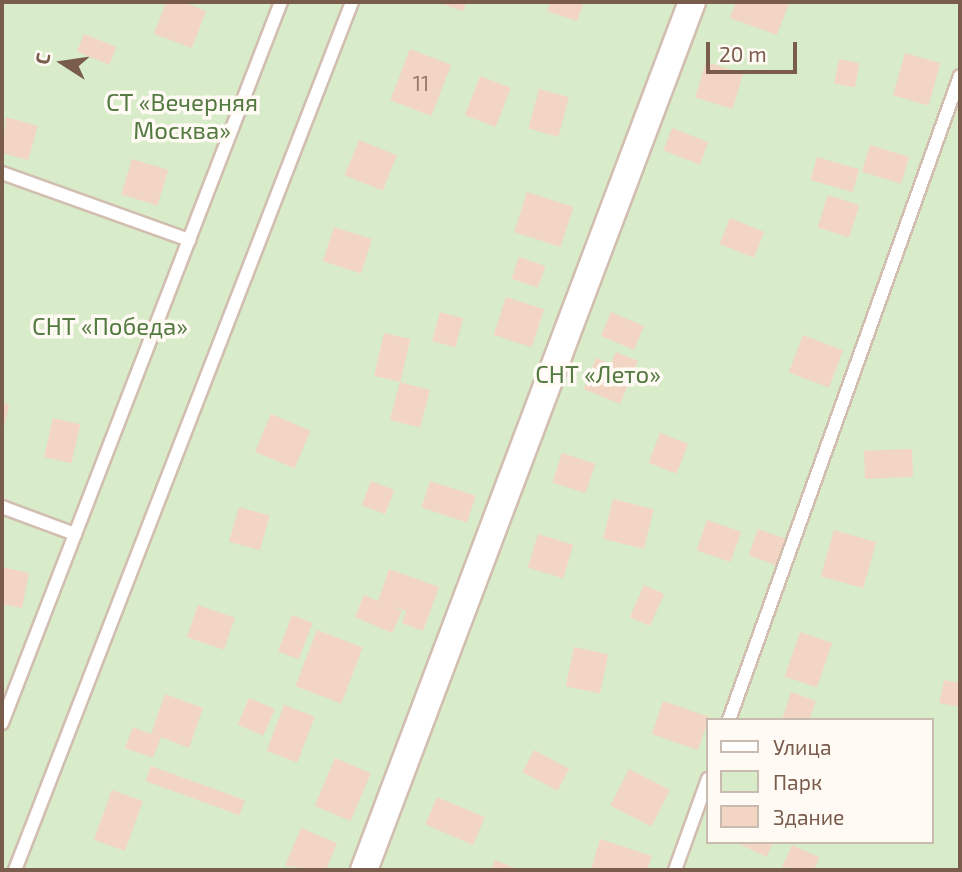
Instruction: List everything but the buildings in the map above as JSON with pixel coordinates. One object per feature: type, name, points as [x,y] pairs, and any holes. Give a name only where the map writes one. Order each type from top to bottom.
[{"type":"street","points":[[364,870],[692,2]]},
{"type":"lane","points":[[2,723],[281,2]]},
{"type":"lane","points":[[15,870],[352,2]]},
{"type":"lane","points":[[730,718],[960,76]]},
{"type":"lane","points":[[2,173],[188,240]]},
{"type":"lane","points":[[2,507],[75,534]]},
{"type":"lane","points":[[676,870],[706,785]]},
{"type":"green space","name":"СНТ «Лето»","points":[[2,2],[960,2],[960,870],[2,870]]},
{"type":"park label","name":"СТ «Вечерняя Москва»","points":[[182,116]]},
{"type":"park label","name":"СНТ «Победа»","points":[[110,326]]}]
